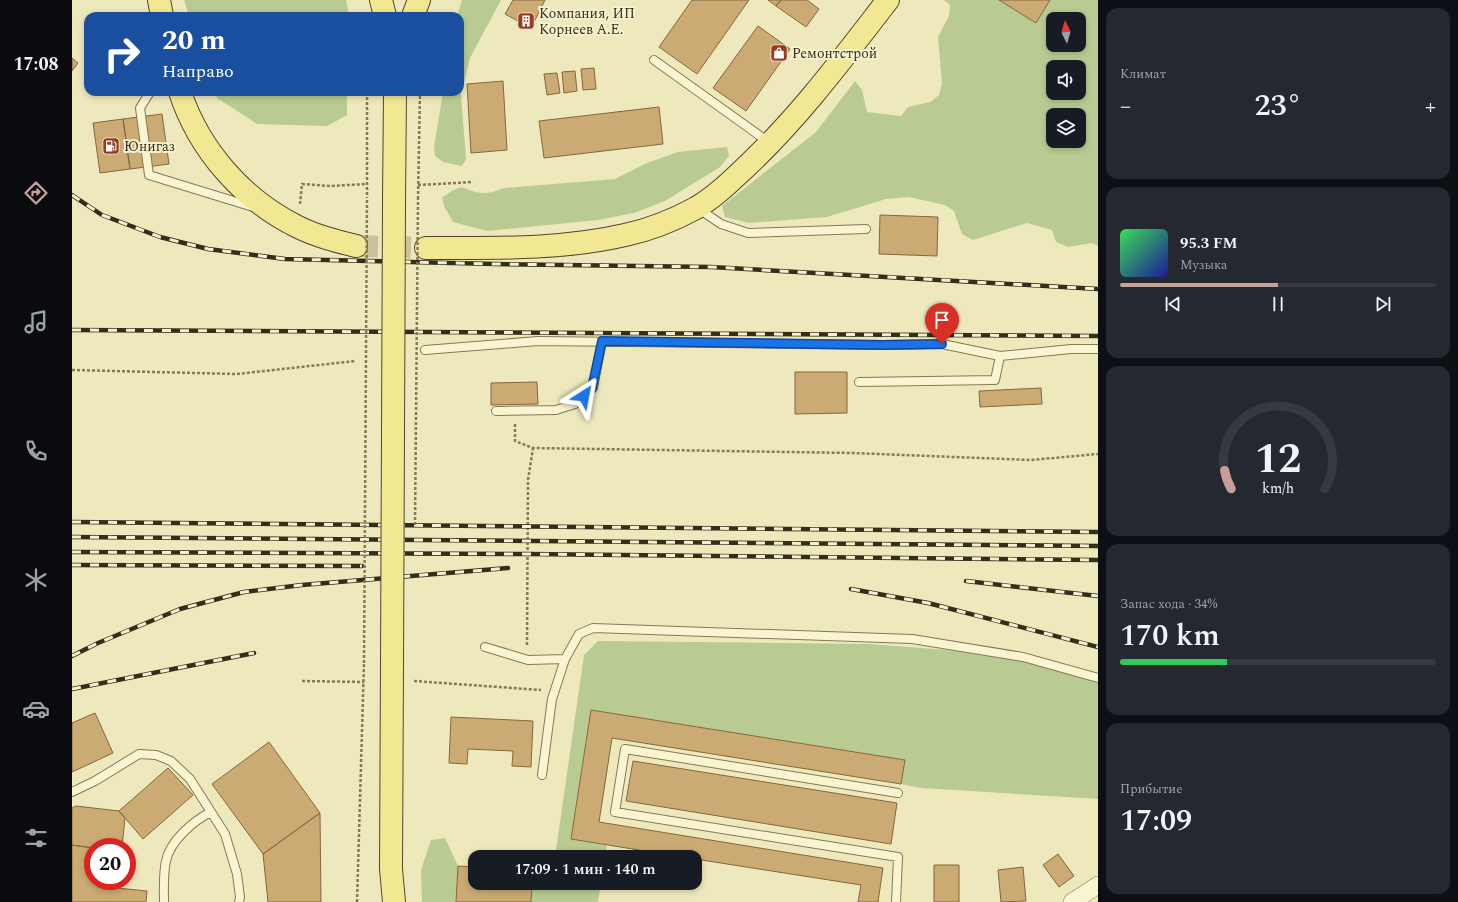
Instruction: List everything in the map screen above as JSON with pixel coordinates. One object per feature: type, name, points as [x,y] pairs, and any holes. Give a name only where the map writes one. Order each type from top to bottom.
[{"type":"main road","points":[[159,0],[161,12]]},
{"type":"main road","points":[[381,0],[384,12]]},
{"type":"main road","points":[[414,12],[419,0]]},
{"type":"main road","points":[[426,248],[525,248],[582,243],[626,235],[662,224],[696,208],[728,184],[771,143],[799,113],[888,0]]},
{"type":"main road","points":[[181,96],[186,112],[213,158],[246,192],[298,227],[327,239],[356,246]]},
{"type":"main road","points":[[394,902],[391,869],[395,96]]},
{"type":"main road","points":[[386,902],[391,869]]},
{"type":"street","points":[[1072,902],[1098,885]]},
{"type":"lane","points":[[654,60],[771,143]]},
{"type":"lane","points":[[148,96],[140,108],[149,175],[276,213]]},
{"type":"lane","points":[[696,208],[721,224],[748,233],[866,228]]},
{"type":"lane","points":[[425,350],[538,341],[883,345],[942,344],[1000,356],[1072,349],[1098,349]]},
{"type":"lane","points":[[496,411],[556,410],[575,404],[592,388],[602,341]]},
{"type":"lane","points":[[859,382],[995,380],[1000,356]]},
{"type":"lane","points":[[542,775],[554,694],[565,659],[579,634],[593,628],[822,634],[912,639],[1023,657],[1098,678]]},
{"type":"lane","points":[[485,647],[528,660],[565,659]]},
{"type":"lane","points":[[896,902],[898,857],[615,812],[625,749],[898,793]]},
{"type":"lane","points":[[72,792],[96,781],[139,754],[156,755],[172,761],[190,779],[225,834],[237,874],[240,897],[239,902]]},
{"type":"lane","points":[[164,902],[166,862],[171,848],[187,830],[202,817],[211,812]]},
{"type":"path","points":[[357,902],[364,682],[367,96]]},
{"type":"path","points":[[415,530],[420,96]]},
{"type":"path","points":[[418,185],[473,182]]},
{"type":"path","points":[[302,184],[330,186],[367,184]]},
{"type":"path","points":[[72,370],[237,374],[355,361]]},
{"type":"path","points":[[515,411],[515,441],[533,448],[853,453],[1031,460],[1098,454]]},
{"type":"path","points":[[528,660],[526,587],[528,480],[533,448]]},
{"type":"path","points":[[414,680],[537,689],[554,694]]},
{"type":"path","points":[[302,682],[364,682]]},
{"type":"green space","points":[[184,0],[346,0],[348,12],[188,12]]},
{"type":"green space","points":[[462,0],[501,0],[470,58],[464,83],[464,12],[458,12]]},
{"type":"green space","points":[[944,0],[1098,0],[1098,246],[1092,243],[1068,247],[1056,242],[1052,230],[1027,223],[973,240],[962,234],[954,211],[945,205],[909,197],[886,199],[827,217],[749,223],[725,217],[722,206],[816,132],[855,81],[862,90],[867,112],[901,116],[908,107],[930,102],[939,95],[942,84],[938,37],[949,16],[950,5]]},
{"type":"green space","points":[[216,96],[347,96],[347,115],[327,126],[257,124],[217,98]]},
{"type":"green space","points":[[442,96],[461,96],[466,159],[462,166],[443,162],[435,156],[434,147]]},
{"type":"green space","points":[[727,147],[729,156],[720,167],[665,201],[634,213],[598,220],[487,231],[453,222],[444,206],[442,198],[450,192],[460,188],[486,193],[505,188],[615,179],[647,163],[678,152]]},
{"type":"green space","points":[[598,641],[869,644],[974,652],[1028,661],[1098,680],[1098,799],[921,788],[901,784],[905,760],[591,710],[571,839],[607,845],[606,850],[556,850],[584,655]]},
{"type":"green space","points":[[445,838],[458,866],[456,902],[422,902],[421,870],[431,840]]},
{"type":"green space","points":[[532,890],[600,890],[598,902],[531,902]]},
{"type":"building","name":"Компания, ИП Корнеев А.Е.","points":[[513,0],[545,0],[531,28],[505,14]]},
{"type":"building","points":[[692,0],[749,0],[697,74],[659,47]]},
{"type":"building","points":[[768,0],[781,0],[776,6]]},
{"type":"building","points":[[781,0],[807,0],[819,9],[806,27],[776,6]]},
{"type":"building","points":[[999,0],[1050,0],[1036,23]]},
{"type":"building","points":[[758,26],[790,49],[746,111],[713,88]]},
{"type":"building","points":[[72,58],[78,63],[72,71]]},
{"type":"building","points":[[594,68],[596,89],[583,90],[581,69]]},
{"type":"building","points":[[575,71],[577,91],[564,93],[562,72]]},
{"type":"building","points":[[557,73],[560,93],[547,95],[544,74]]},
{"type":"building","points":[[503,81],[507,150],[471,153],[467,84]]},
{"type":"building","points":[[659,107],[663,144],[544,158],[539,121]]},
{"type":"building","points":[[162,114],[169,164],[130,169],[123,119]]},
{"type":"building","name":"Юнигаз","points":[[123,119],[130,169],[100,173],[93,123]]},
{"type":"building","points":[[880,215],[938,217],[937,256],[879,254]]},
{"type":"building","points":[[795,372],[847,372],[847,413],[795,414]]},
{"type":"building","points":[[537,382],[538,404],[491,405],[491,383]]},
{"type":"building","points":[[1041,388],[1042,404],[980,407],[979,391]]},
{"type":"building","points":[[591,710],[905,760],[901,784],[612,738],[599,822],[883,868],[878,902],[858,902],[861,885],[702,860],[702,850],[639,850],[571,839]]},
{"type":"building","points":[[95,713],[113,753],[72,772],[72,723]]},
{"type":"building","points":[[451,717],[533,721],[531,767],[512,766],[513,751],[468,749],[467,764],[449,763]]},
{"type":"building","points":[[269,742],[320,813],[263,854],[212,784]]},
{"type":"building","points":[[633,761],[897,803],[891,844],[626,801]]},
{"type":"building","points":[[168,768],[193,795],[143,839],[119,811]]},
{"type":"building","points":[[76,806],[119,811],[125,818],[123,838],[84,838],[84,847],[72,845],[72,808]]},
{"type":"building","points":[[320,813],[321,902],[268,902],[263,854]]},
{"type":"building","points":[[72,845],[84,847],[84,890],[147,891],[146,902],[72,902]]},
{"type":"building","points":[[1058,854],[1074,876],[1059,887],[1043,865]]},
{"type":"building","points":[[934,865],[959,865],[959,902],[934,902]]},
{"type":"building","points":[[458,866],[468,867],[468,890],[532,890],[531,902],[456,902]]},
{"type":"building","points":[[1023,867],[1026,901],[1001,902],[998,870]]},
{"type":"tunnel","points":[[356,246],[426,248]]},
{"type":"railway","points":[[72,195],[102,215],[160,237],[208,249],[285,259],[711,267],[1098,289]]},
{"type":"railway","points":[[72,330],[1098,336]]},
{"type":"railway","points":[[72,522],[1098,532]]},
{"type":"railway","points":[[72,537],[1098,546]]},
{"type":"railway","points":[[72,552],[527,554],[1098,560]]},
{"type":"railway","points":[[72,565],[362,566]]},
{"type":"railway","points":[[72,656],[98,643],[180,609],[244,592],[302,585],[508,568]]},
{"type":"railway","points":[[966,581],[1098,596]]},
{"type":"railway","points":[[851,589],[928,603],[1098,647]]},
{"type":"railway","points":[[72,689],[254,653]]},
{"type":"place","name":"Компания, ИП Корнеев А.Е.","points":[[526,21]]},
{"type":"place","name":"Ремонтстрой","points":[[779,53]]},
{"type":"place","name":"Юнигаз","points":[[111,146]]},
{"type":"route","points":[[584,396],[592,388],[602,341],[883,345],[942,344]]}]
